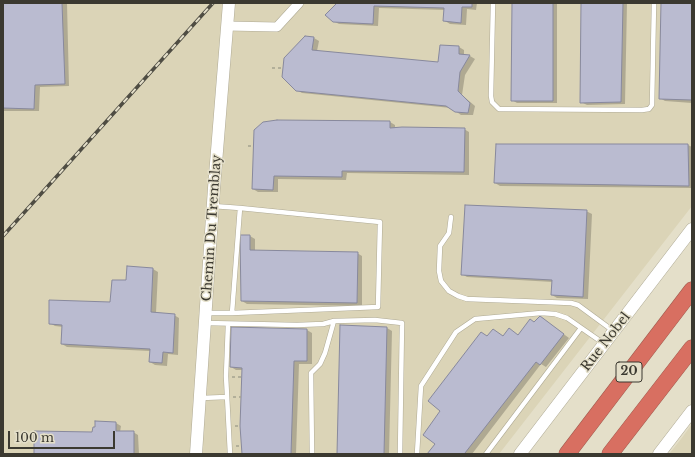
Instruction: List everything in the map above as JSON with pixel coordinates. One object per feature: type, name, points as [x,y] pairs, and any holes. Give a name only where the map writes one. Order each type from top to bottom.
[{"type":"highway","name":"20","points":[[566,454],[692,290]]},
{"type":"highway","name":"20","points":[[610,454],[692,348]]},
{"type":"street","name":"Chemin Du Tremblay","points":[[196,454],[229,3]]},
{"type":"street","points":[[227,26],[277,27],[299,3]]},
{"type":"street","name":"Rue Nobel","points":[[520,454],[692,229]]},
{"type":"street","points":[[659,454],[692,411]]},
{"type":"lane","points":[[493,3],[491,96],[492,102],[499,109],[642,110],[649,110],[652,105],[654,3]]},
{"type":"lane","points":[[206,318],[232,313],[378,306],[380,222],[213,206]]},
{"type":"lane","points":[[232,313],[240,208]]},
{"type":"lane","points":[[451,217],[449,233],[440,246],[439,271],[441,281],[449,291],[458,296],[467,298],[571,303],[578,305],[614,332]]},
{"type":"lane","points":[[418,454],[421,386],[456,332],[475,319],[555,314],[567,318],[604,344]]},
{"type":"lane","points":[[206,318],[228,324],[297,325],[322,324],[334,321],[375,320],[402,323],[400,454]]},
{"type":"lane","points":[[312,454],[311,372],[320,364],[325,353],[334,321]]},
{"type":"lane","points":[[228,324],[226,376],[230,454]]},
{"type":"lane","points":[[486,454],[581,328]]},
{"type":"lane","points":[[200,398],[227,397]]},
{"type":"path","points":[[272,68],[283,68]]},
{"type":"path","points":[[248,146],[253,146]]},
{"type":"path","points":[[236,377],[242,377]]},
{"type":"shaded area","points":[[3,3],[692,3],[692,206],[499,454],[3,454]]},
{"type":"shaded area","points":[[692,424],[692,454],[669,454],[681,439]]},
{"type":"building","points":[[3,3],[62,3],[65,84],[35,85],[34,109],[3,108]]},
{"type":"building","points":[[337,3],[472,3],[472,7],[462,7],[461,23],[443,21],[444,8],[374,6],[373,24],[333,22],[325,15]]},
{"type":"building","points":[[512,3],[553,3],[553,101],[511,101]]},
{"type":"building","points":[[581,3],[623,3],[621,102],[580,103]]},
{"type":"building","points":[[661,3],[692,3],[692,100],[659,99]]},
{"type":"building","points":[[305,36],[314,37],[312,50],[438,62],[440,45],[459,46],[459,54],[470,55],[460,72],[458,91],[470,103],[468,113],[455,112],[446,106],[296,91],[282,77],[284,58]]},
{"type":"building","points":[[277,120],[390,121],[390,128],[465,128],[464,172],[342,171],[342,177],[274,176],[273,190],[252,189],[254,130],[263,122]]},
{"type":"building","points":[[496,144],[688,144],[689,186],[494,183]]},
{"type":"building","points":[[465,205],[587,210],[583,297],[551,295],[552,280],[461,275]]},
{"type":"building","points":[[240,235],[250,235],[250,250],[358,252],[357,303],[241,301]]},
{"type":"building","points":[[127,266],[153,268],[151,312],[175,314],[173,353],[163,352],[162,363],[149,362],[150,349],[61,344],[62,325],[49,324],[49,300],[110,302],[112,280],[126,280]]},
{"type":"building","points":[[540,316],[564,334],[540,365],[536,362],[465,453],[466,454],[427,454],[435,444],[423,435],[440,411],[428,401],[481,332],[487,336],[493,329],[503,336],[509,328],[518,335],[530,319],[534,322]]},
{"type":"building","points":[[340,325],[387,327],[384,454],[337,454]]},
{"type":"building","points":[[231,327],[307,329],[307,361],[294,361],[291,454],[242,454],[240,426],[242,368],[230,367]]},
{"type":"building","points":[[95,421],[116,422],[116,431],[134,431],[134,454],[34,454],[34,431],[92,432],[93,427],[95,427]]},
{"type":"railway","points":[[3,236],[213,3]]}]
